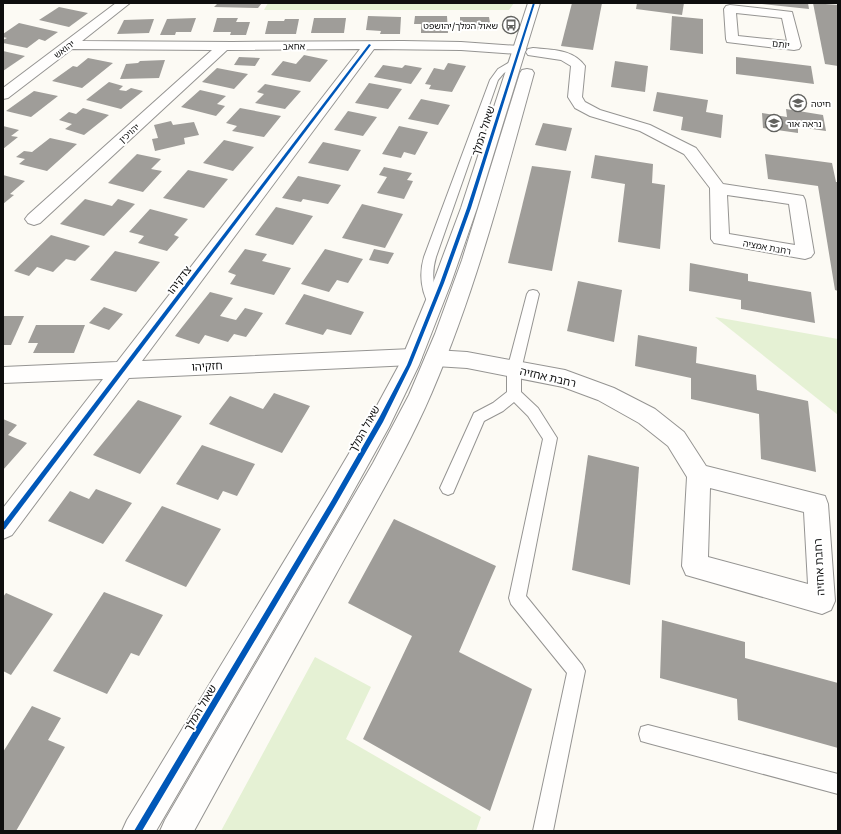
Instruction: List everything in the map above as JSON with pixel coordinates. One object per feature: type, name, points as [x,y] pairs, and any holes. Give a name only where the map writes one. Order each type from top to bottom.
[{"type":"street","name":"יהואש","points":[[3,95],[124,3]]},
{"type":"street","name":"שאול המלך","points":[[138,831],[334,502],[381,420],[424,358],[462,287],[487,211],[526,51],[534,3]]},
{"type":"street","name":"יותם","points":[[716,3],[730,9],[788,15],[794,46],[732,39],[730,9]]},
{"type":"street","name":"אחאב","points":[[69,45],[473,46],[526,51]]},
{"type":"street","name":"צדקיהו","points":[[3,527],[370,45]]},
{"type":"street","name":"יהויכין","points":[[34,219],[223,46]]},
{"type":"street","name":"שאול המלך","points":[[176,831],[357,512],[403,427],[424,358],[434,304],[526,51]]},
{"type":"street","points":[[526,51],[564,56],[574,61],[578,66],[575,97],[580,106],[595,113],[645,128],[690,151],[718,188]]},
{"type":"street","name":"רחבת אמציה","points":[[718,188],[798,200],[805,253],[720,239],[718,188]]},
{"type":"street","name":"חזקיהו","points":[[3,375],[424,358]]},
{"type":"street","name":"רחבת אחזיה","points":[[424,358],[467,360],[566,379],[606,394],[647,416],[676,439],[699,475],[695,566],[822,601],[816,504],[699,475]]},
{"type":"lane","points":[[533,294],[514,370],[514,394],[532,412],[550,438],[517,598],[576,671],[543,831]]},
{"type":"lane","points":[[448,488],[479,416],[498,407],[514,394]]},
{"type":"lane","points":[[648,734],[838,784]]},
{"type":"green space","points":[[268,3],[514,3],[509,10],[264,10]]},
{"type":"green space","points":[[715,317],[838,339],[838,415]]},
{"type":"green space","points":[[315,657],[371,687],[346,739],[481,817],[476,831],[221,831]]},
{"type":"building","points":[[218,3],[262,3],[258,8],[214,7]]},
{"type":"building","points":[[572,3],[602,3],[593,50],[561,46]]},
{"type":"building","points":[[637,3],[684,3],[682,15],[636,9]]},
{"type":"building","points":[[808,3],[809,9],[762,4]]},
{"type":"building","points":[[813,3],[838,5],[838,66],[825,64]]},
{"type":"building","points":[[59,7],[88,13],[69,27],[39,20]]},
{"type":"building","points":[[368,16],[401,17],[400,34],[380,34],[381,31],[366,30]]},
{"type":"building","points":[[415,16],[447,16],[448,33],[421,33],[421,24],[414,24]]},
{"type":"building","points":[[672,16],[703,19],[703,54],[670,50]]},
{"type":"building","points":[[460,17],[489,17],[491,29],[460,30]]},
{"type":"building","points":[[196,18],[191,32],[176,32],[175,35],[160,35],[167,19]]},
{"type":"building","points":[[217,18],[238,18],[236,22],[250,22],[246,35],[230,35],[231,32],[213,32]]},
{"type":"building","points":[[314,18],[346,18],[344,33],[311,33]]},
{"type":"building","points":[[154,19],[149,33],[117,34],[124,20]]},
{"type":"building","points":[[285,19],[299,19],[296,34],[265,34],[268,21],[284,21]]},
{"type":"building","points":[[19,23],[58,32],[45,41],[39,39],[27,48],[3,43],[3,40],[7,38],[3,37],[3,34]]},
{"type":"building","points":[[3,51],[25,56],[3,71]]},
{"type":"building","points":[[304,55],[328,60],[310,82],[271,75],[283,61],[296,64]]},
{"type":"building","points":[[239,57],[260,58],[255,66],[234,65]]},
{"type":"building","points":[[736,57],[811,66],[814,84],[736,74]]},
{"type":"building","points":[[88,58],[113,63],[82,88],[52,81],[73,66],[77,67]]},
{"type":"building","points":[[165,60],[159,78],[120,79],[126,64],[138,63],[140,61]]},
{"type":"building","points":[[615,61],[648,66],[645,92],[611,87]]},
{"type":"building","points":[[448,63],[466,66],[452,92],[429,89],[431,85],[425,84],[434,68],[444,70]]},
{"type":"building","points":[[383,65],[402,68],[405,65],[422,68],[411,84],[374,77]]},
{"type":"building","points":[[217,68],[248,74],[234,89],[202,82]]},
{"type":"building","points":[[109,82],[123,86],[119,90],[126,91],[131,88],[143,91],[121,109],[86,100]]},
{"type":"building","points":[[369,83],[402,89],[388,109],[355,103]]},
{"type":"building","points":[[265,84],[301,91],[285,109],[255,103],[264,94],[257,92]]},
{"type":"building","points":[[200,90],[226,96],[217,104],[225,106],[216,116],[181,107]]},
{"type":"building","points":[[34,91],[58,96],[31,117],[6,111]]},
{"type":"building","points":[[657,92],[708,100],[706,112],[723,115],[721,138],[681,130],[683,117],[653,111]]},
{"type":"building","points":[[421,99],[450,105],[438,125],[408,119]]},
{"type":"building","points":[[83,108],[109,115],[84,135],[65,129],[72,124],[59,120],[69,112],[76,114]]},
{"type":"building","points":[[240,108],[281,116],[264,137],[232,131],[237,126],[226,123]]},
{"type":"building","points":[[786,109],[823,115],[826,131],[798,127],[798,133],[763,128],[762,113],[787,117]]},
{"type":"building","points":[[348,111],[377,117],[363,136],[334,130]]},
{"type":"building","points":[[171,121],[173,125],[194,122],[199,135],[184,138],[185,144],[155,151],[152,139],[158,138],[154,125]]},
{"type":"building","points":[[543,123],[572,128],[566,151],[535,145]]},
{"type":"building","points":[[3,126],[19,130],[11,136],[18,137],[3,149]]},
{"type":"building","points":[[399,126],[428,132],[415,155],[404,152],[401,158],[382,154]]},
{"type":"building","points":[[50,138],[77,144],[47,171],[19,164],[25,159],[16,157],[24,151],[32,152]]},
{"type":"building","points":[[224,140],[254,147],[233,171],[203,163]]},
{"type":"building","points":[[323,142],[361,150],[348,171],[308,163]]},
{"type":"building","points":[[137,154],[161,159],[151,169],[162,171],[143,192],[108,183]]},
{"type":"building","points":[[765,154],[832,163],[836,182],[838,182],[838,291],[835,290],[818,186],[768,179]]},
{"type":"building","points":[[595,155],[653,164],[652,183],[665,185],[660,249],[618,242],[625,184],[591,178]]},
{"type":"building","points":[[532,166],[571,171],[552,271],[508,263]]},
{"type":"building","points":[[384,167],[412,173],[407,180],[413,181],[404,199],[377,193],[387,177],[379,175]]},
{"type":"building","points":[[188,170],[228,179],[204,208],[163,198]]},
{"type":"building","points":[[3,175],[25,181],[10,194],[14,195],[3,204]]},
{"type":"building","points":[[298,176],[341,185],[328,204],[303,199],[301,202],[282,198]]},
{"type":"building","points":[[85,199],[112,206],[118,199],[135,204],[104,236],[60,224]]},
{"type":"building","points":[[362,204],[403,214],[385,248],[342,238]]},
{"type":"building","points":[[276,207],[313,216],[293,245],[255,235]]},
{"type":"building","points":[[150,209],[188,219],[174,235],[179,237],[167,251],[138,243],[144,236],[129,232]]},
{"type":"building","points":[[51,235],[90,246],[75,261],[66,259],[53,272],[37,267],[29,276],[14,271]]},
{"type":"building","points":[[245,249],[267,254],[262,261],[291,268],[274,295],[230,284],[236,275],[228,272]]},
{"type":"building","points":[[325,249],[363,259],[348,283],[337,280],[329,292],[301,284]]},
{"type":"building","points":[[374,249],[394,253],[388,264],[369,260]]},
{"type":"building","points":[[115,251],[160,262],[136,292],[90,280]]},
{"type":"building","points":[[690,263],[748,274],[748,281],[811,292],[815,323],[741,309],[741,300],[689,291]]},
{"type":"building","points":[[578,281],[622,290],[614,342],[567,331]]},
{"type":"building","points":[[210,292],[233,298],[220,316],[236,320],[245,308],[263,313],[246,337],[234,334],[228,342],[205,335],[199,344],[175,336]]},
{"type":"building","points":[[304,294],[364,312],[351,335],[327,329],[323,335],[285,324]]},
{"type":"building","points":[[104,307],[123,314],[109,330],[89,323]]},
{"type":"building","points":[[3,316],[24,316],[11,345],[3,345]]},
{"type":"building","points":[[36,325],[85,325],[74,353],[33,353],[38,343],[28,343]]},
{"type":"building","points":[[638,335],[697,347],[696,363],[756,375],[757,390],[808,401],[816,472],[761,459],[759,414],[691,399],[691,378],[635,366]]},
{"type":"building","points":[[274,393],[310,406],[282,453],[209,424],[230,396],[263,409]]},
{"type":"building","points":[[138,400],[182,416],[140,474],[93,455]]},
{"type":"building","points":[[3,419],[17,425],[8,435],[27,443],[3,470]]},
{"type":"building","points":[[202,445],[255,464],[237,496],[223,491],[218,500],[176,484]]},
{"type":"building","points":[[588,455],[639,467],[630,585],[572,570]]},
{"type":"building","points":[[96,489],[132,503],[103,544],[48,521],[70,491],[89,499]]},
{"type":"building","points":[[162,506],[221,529],[186,587],[125,561]]},
{"type":"building","points":[[394,519],[496,566],[459,652],[532,689],[490,811],[363,739],[412,636],[348,603]]},
{"type":"building","points":[[104,592],[163,615],[139,656],[131,653],[107,694],[53,671]]},
{"type":"building","points":[[6,593],[53,614],[11,675],[3,671],[3,597]]},
{"type":"building","points":[[662,620],[745,642],[745,658],[838,683],[838,748],[738,720],[737,699],[660,678]]},
{"type":"building","points":[[32,706],[61,718],[48,740],[65,747],[16,831],[3,831],[3,752]]},
{"type":"cycle path","points":[[138,831],[334,502],[381,420],[409,365],[442,283],[469,208],[534,3]]},
{"type":"cycle path","points":[[3,527],[370,45]]},
{"type":"place","name":"שאול המלך/יהושפט","points":[[511,25]]},
{"type":"place","name":"חיטה","points":[[798,103]]},
{"type":"place","name":"נראה אור","points":[[774,123]]}]
